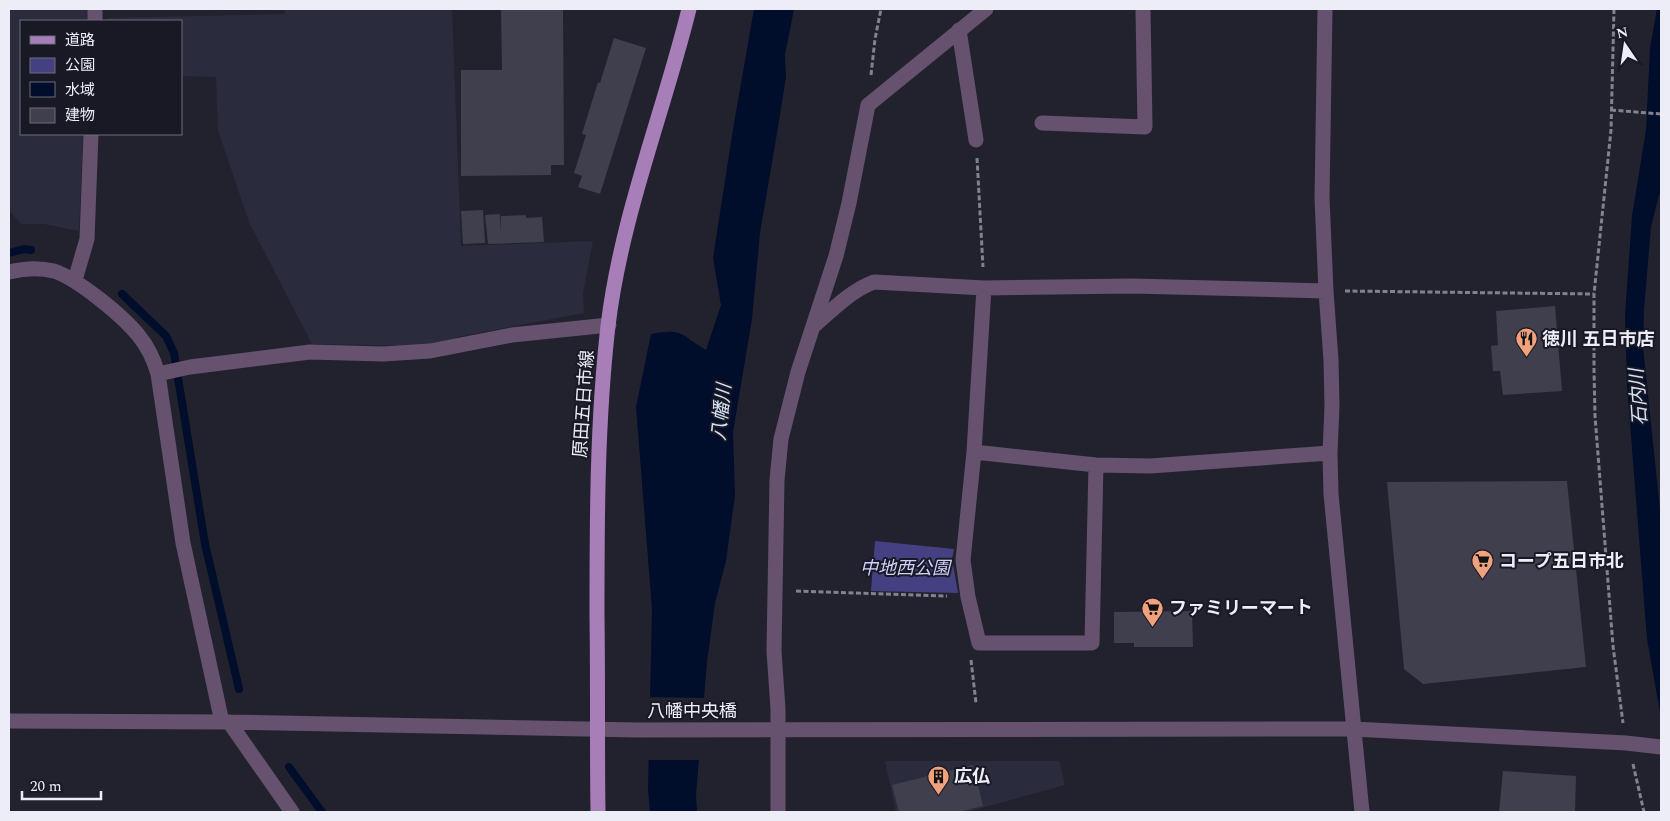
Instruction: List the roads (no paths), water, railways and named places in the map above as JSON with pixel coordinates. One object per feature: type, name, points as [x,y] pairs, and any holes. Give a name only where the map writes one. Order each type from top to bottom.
[{"type":"main road","name":"原田五日市線","points":[[598,812],[598,512],[601,422],[608,325],[633,204],[689,9]]},
{"type":"street","points":[[778,812],[778,709],[774,651],[777,480],[781,439],[798,372],[836,256],[849,203],[868,106],[986,9]]},
{"type":"street","points":[[1042,123],[1145,127],[1143,9]]},
{"type":"street","points":[[1325,9],[1322,198],[1332,369],[1331,494],[1362,812]]},
{"type":"street","points":[[959,30],[976,140]]},
{"type":"street","points":[[75,280],[87,239],[91,135]]},
{"type":"street","points":[[9,272],[25,268],[39,268],[75,280],[139,335],[162,373],[183,543],[226,722],[292,812]]},
{"type":"street","points":[[814,325],[849,296],[865,285],[874,282],[984,288],[1132,286],[1326,291]]},
{"type":"street","points":[[984,288],[974,452],[963,560],[968,597],[979,643],[1092,643],[1096,465]]},
{"type":"street","points":[[162,373],[190,367],[310,352],[383,354],[430,351],[512,335],[608,325]]},
{"type":"street","points":[[974,452],[1096,465],[1150,466],[1330,453]]},
{"type":"street","name":"八幡中央橋","points":[[9,721],[226,722],[638,730],[777,728],[1353,729],[1661,747]]},
{"type":"water","name":"八幡川","points":[[754,9],[794,9],[785,55],[786,77],[760,233],[752,319],[733,432],[735,495],[726,561],[715,603],[707,662],[696,795],[697,812],[650,812],[648,789],[652,609],[636,407],[651,334],[676,332],[706,350],[721,305],[713,258]]},
{"type":"water","name":"石内川","points":[[1657,9],[1661,9],[1661,193],[1651,227],[1644,309],[1643,347],[1661,519],[1661,718],[1647,639],[1627,385],[1625,315],[1632,216],[1646,130],[1650,48]]},
{"type":"waterway","points":[[9,253],[24,249],[31,250]]},
{"type":"waterway","points":[[122,294],[166,336],[174,353],[205,544],[239,689]]},
{"type":"waterway","points":[[289,767],[322,812]]},
{"type":"place","name":"徳川 五日市店","points":[[1526,358]]},
{"type":"place","name":"コープ五日市北","points":[[1483,580]]},
{"type":"place","name":"ファミリーマート","points":[[1153,627]]},
{"type":"place","name":"広仏","points":[[938,795]]},
{"type":"park label","name":"中地西公園","points":[[905,568]]}]
